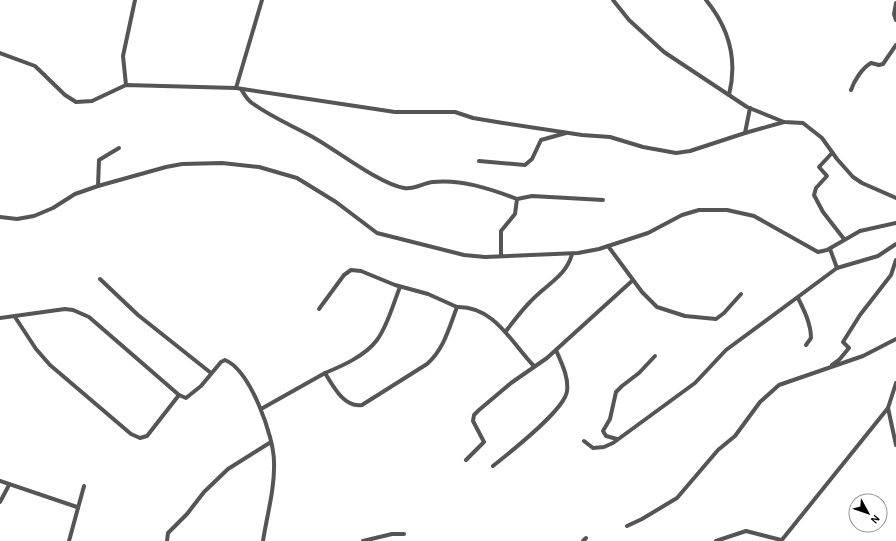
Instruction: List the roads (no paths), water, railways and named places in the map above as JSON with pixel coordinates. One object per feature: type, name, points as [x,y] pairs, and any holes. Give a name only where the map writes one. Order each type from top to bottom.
[{"type":"street","points":[[126,85],[123,56],[135,0]]},
{"type":"street","points":[[236,88],[262,0]]},
{"type":"street","points":[[613,0],[628,20],[653,43],[750,108],[784,122]]},
{"type":"street","points":[[706,0],[723,25],[732,51],[732,80],[729,95]]},
{"type":"street","points":[[896,3],[894,14],[896,20]]},
{"type":"street","points":[[851,90],[853,83],[868,65],[871,63],[880,65],[883,64],[896,45]]},
{"type":"street","points":[[0,53],[35,66],[65,95],[76,102],[92,100],[126,85],[236,88],[395,112],[455,112],[480,120],[610,137],[643,147],[676,153],[690,151],[784,122],[803,123],[822,138],[832,153],[853,177],[862,183],[896,198]]},
{"type":"street","points":[[241,89],[247,100],[266,112],[311,136],[372,174],[397,186],[410,189],[432,182],[445,181],[486,189],[516,199],[532,196],[603,200]]},
{"type":"street","points":[[745,133],[750,108]]},
{"type":"street","points":[[479,161],[525,165],[532,158],[541,140],[567,132]]},
{"type":"street","points":[[98,186],[99,160],[119,148]]},
{"type":"street","points":[[832,153],[819,166],[819,169],[827,176],[816,188],[814,195],[823,212],[844,239]]},
{"type":"street","points":[[0,217],[17,219],[34,216],[53,208],[75,194],[98,186],[182,164],[222,163],[259,167],[287,175],[305,183],[336,202],[377,233],[390,238],[464,255],[485,257],[572,254],[608,246],[648,233],[682,215],[699,210],[727,210],[754,216],[814,250],[822,251],[830,249],[844,239],[860,231],[896,223]]},
{"type":"street","points":[[501,256],[501,231],[515,214],[516,199]]},
{"type":"street","points":[[584,441],[589,446],[598,448],[617,440],[695,383],[726,350],[798,298],[836,268],[878,256],[896,244]]},
{"type":"street","points":[[608,246],[633,280],[657,307],[685,316],[705,320],[716,319],[720,317],[741,294]]},
{"type":"street","points":[[830,249],[836,268]]},
{"type":"street","points":[[506,331],[530,302],[561,274],[569,263],[572,254]]},
{"type":"street","points":[[827,368],[839,360],[849,348],[843,342],[860,315],[892,275],[896,260]]},
{"type":"street","points":[[319,309],[344,275],[351,270],[361,271],[400,287],[428,294],[457,307],[482,312],[506,331],[534,366]]},
{"type":"street","points":[[100,279],[138,315],[211,373]]},
{"type":"street","points":[[466,460],[484,442],[473,421],[474,415],[511,383],[556,350],[633,280]]},
{"type":"street","points":[[262,410],[325,373],[351,360],[371,347],[377,340],[386,322],[400,287]]},
{"type":"street","points":[[798,298],[807,317],[812,338],[806,345]]},
{"type":"street","points":[[325,373],[345,400],[356,406],[362,405],[427,364],[435,357],[447,335],[457,307]]},
{"type":"street","points":[[0,318],[15,317],[45,310],[74,310],[89,317],[179,395],[186,398],[201,386],[221,362],[225,360],[231,362],[242,373],[262,410],[274,455],[273,478],[263,541]]},
{"type":"street","points":[[15,317],[36,349],[50,364],[131,434],[140,438],[147,436],[179,395]]},
{"type":"street","points":[[626,526],[642,519],[677,498],[718,450],[735,436],[760,402],[779,384],[867,354],[896,339]]},
{"type":"street","points":[[493,466],[554,413],[566,397],[568,391],[567,378],[556,350]]},
{"type":"street","points":[[617,440],[606,436],[603,430],[612,413],[616,392],[655,356]]},
{"type":"street","points":[[716,541],[746,531],[781,541],[888,408],[896,383]]},
{"type":"street","points":[[888,408],[896,445]]},
{"type":"street","points":[[167,541],[168,533],[213,483],[240,460],[271,442]]},
{"type":"street","points":[[0,481],[77,507]]},
{"type":"street","points":[[0,502],[9,485]]},
{"type":"street","points":[[69,541],[77,507],[84,486]]},
{"type":"street","points":[[363,541],[392,534],[404,534]]}]
